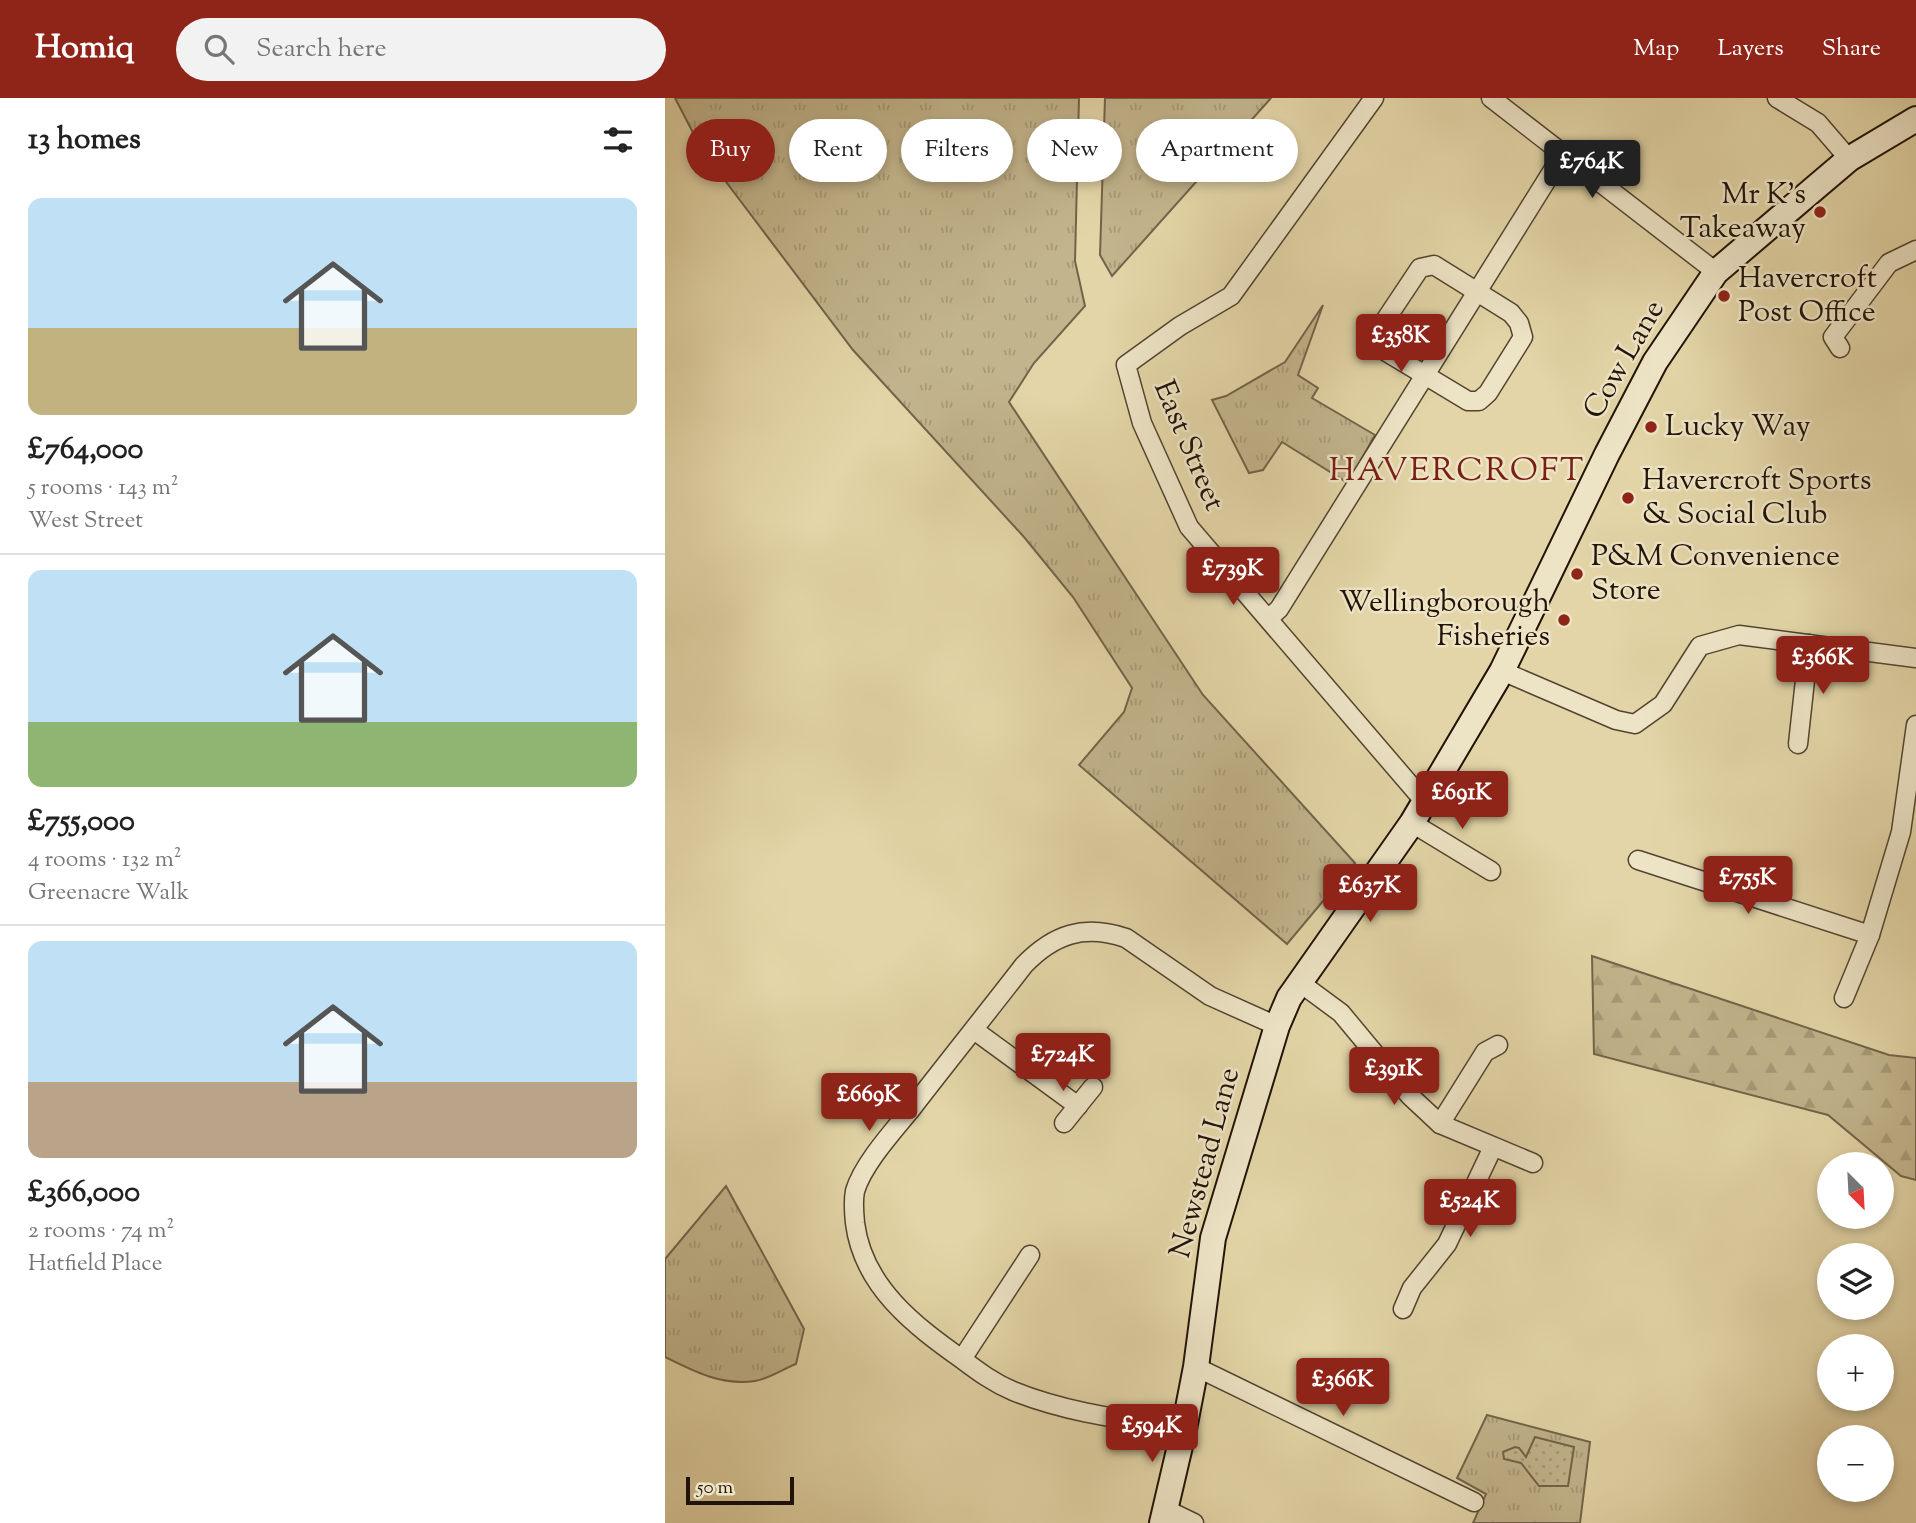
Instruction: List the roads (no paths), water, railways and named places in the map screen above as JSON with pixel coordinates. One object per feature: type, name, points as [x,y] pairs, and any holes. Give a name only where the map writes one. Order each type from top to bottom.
[{"type":"main road","name":"Cow Lane","points":[[1277,1026],[1299,982],[1418,812],[1502,671],[1601,466],[1655,362],[1716,272],[1849,159],[1916,119]]},
{"type":"main road","name":"Newstead Lane","points":[[1163,1516],[1196,1367],[1213,1238],[1277,1026]]},
{"type":"street","name":"East Street","points":[[1374,98],[1231,296],[1181,326],[1126,365],[1142,423],[1189,527],[1269,618],[1418,812],[1491,871]]},
{"type":"street","points":[[1491,98],[1716,272]]},
{"type":"street","points":[[1777,98],[1818,123],[1849,159]]},
{"type":"street","points":[[1269,618],[1279,609],[1563,154]]},
{"type":"street","points":[[1840,348],[1833,337],[1889,263],[1916,250]]},
{"type":"street","points":[[1434,265],[1476,292],[1511,313],[1520,323],[1523,337],[1488,393],[1479,401],[1468,401],[1380,348],[1375,334],[1420,268],[1434,265]]},
{"type":"street","points":[[1502,671],[1616,720],[1635,724],[1663,704],[1700,646],[1739,635],[1916,658]]},
{"type":"street","points":[[1797,747],[1809,644]]},
{"type":"street","points":[[1844,998],[1870,935],[1901,832],[1915,733]]},
{"type":"street","points":[[1634,859],[1870,935]]},
{"type":"street","points":[[1184,1429],[1109,1417],[1039,1400],[988,1379],[936,1343],[912,1322],[877,1283],[856,1232],[855,1191],[863,1173],[974,1030],[1039,949],[1057,938],[1077,932],[1096,932],[1126,938],[1210,996],[1277,1026]]},
{"type":"street","points":[[1299,982],[1341,1013],[1410,1096],[1440,1124],[1533,1163]]},
{"type":"street","points":[[974,1030],[1078,1106]]},
{"type":"street","points":[[1440,1124],[1485,1052],[1497,1045]]},
{"type":"street","points":[[1064,1123],[1093,1087]]},
{"type":"street","points":[[1402,1309],[1412,1288],[1447,1244],[1493,1147]]},
{"type":"street","points":[[962,1359],[1030,1255]]},
{"type":"street","points":[[1196,1367],[1474,1502]]},
{"type":"street","points":[[1163,1516],[1194,1523]]},
{"type":"place","name":"Mr K's Takeaway","points":[[1820,212]]},
{"type":"place","name":"Havercroft Post Office","points":[[1724,296]]},
{"type":"place","name":"Lucky Way","points":[[1651,427]]},
{"type":"place","name":"Havercroft Sports & Social Club","points":[[1628,498]]},
{"type":"place","name":"P&M Convenience Store","points":[[1577,574]]},
{"type":"place","name":"Wellingborough Fisheries","points":[[1564,620]]},
{"type":"district","name":"HAVERCROFT","points":[[1457,472]]}]
